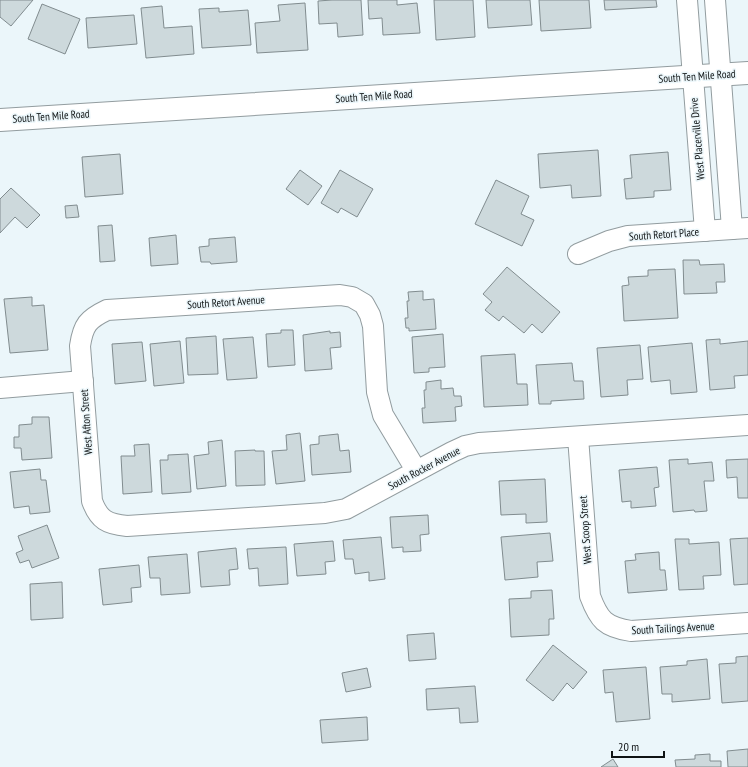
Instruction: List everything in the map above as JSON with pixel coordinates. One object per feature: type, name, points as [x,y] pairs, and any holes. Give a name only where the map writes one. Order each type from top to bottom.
[{"type":"street","name":"West Placerville Drive","points":[[687,0],[705,231]]},
{"type":"street","points":[[705,231],[740,228],[721,74],[715,0]]},
{"type":"street","name":"South Ten Mile Road","points":[[0,120],[748,72]]},
{"type":"street","name":"South Retort Place","points":[[578,254],[609,241],[628,236],[705,231]]},
{"type":"street","name":"South Retort Avenue","points":[[89,322],[96,315],[107,310],[340,295],[352,297],[364,304],[370,314],[373,326],[377,392],[383,414],[416,470]]},
{"type":"street","name":"West Afton Street","points":[[89,322],[82,333],[80,346],[92,501],[96,513],[105,521]]},
{"type":"street","points":[[0,388],[83,381]]},
{"type":"street","name":"South Rocker Avenue","points":[[105,521],[116,525],[127,526],[325,513],[346,509],[416,470],[465,446],[479,443],[748,425]]},
{"type":"street","name":"West Scoop Street","points":[[578,437],[590,596],[595,610],[602,620]]},
{"type":"street","name":"South Tailings Avenue","points":[[602,620],[616,628],[631,631],[748,623]]},
{"type":"building","points":[[0,0],[33,0],[11,26],[0,17]]},
{"type":"building","points":[[361,0],[363,35],[338,37],[337,23],[319,24],[318,1]]},
{"type":"building","points":[[368,0],[397,0],[397,5],[417,3],[420,33],[383,35],[382,18],[369,19]]},
{"type":"building","points":[[434,0],[473,0],[475,37],[436,40]]},
{"type":"building","points":[[486,0],[530,0],[532,25],[488,28]]},
{"type":"building","points":[[539,0],[589,0],[591,28],[541,31]]},
{"type":"building","points":[[604,0],[656,0],[657,7],[605,10]]},
{"type":"building","points":[[305,3],[308,50],[257,53],[255,23],[280,21],[278,5]]},
{"type":"building","points":[[42,4],[80,19],[65,54],[28,39]]},
{"type":"building","points":[[162,6],[164,28],[192,26],[194,54],[146,58],[141,8]]},
{"type":"building","points":[[219,8],[219,12],[248,10],[251,45],[202,48],[199,9]]},
{"type":"building","points":[[134,15],[137,44],[88,48],[86,18]]},
{"type":"building","points":[[598,150],[601,196],[572,198],[571,185],[540,188],[538,154]]},
{"type":"building","points":[[668,152],[671,190],[654,191],[654,197],[626,199],[624,179],[632,178],[630,155]]},
{"type":"building","points":[[120,154],[123,194],[85,197],[82,157]]},
{"type":"building","points":[[300,170],[322,186],[308,205],[286,189]]},
{"type":"building","points":[[340,170],[373,189],[357,217],[341,208],[338,213],[321,203]]},
{"type":"building","points":[[496,180],[529,196],[521,214],[534,220],[522,246],[475,224]]},
{"type":"building","points":[[11,188],[40,215],[27,228],[15,217],[0,233],[0,199]]},
{"type":"building","points":[[77,205],[79,217],[66,218],[65,206]]},
{"type":"building","points":[[112,225],[115,261],[100,262],[98,226]]},
{"type":"building","points":[[176,235],[178,264],[151,266],[149,238]]},
{"type":"building","points":[[235,237],[237,262],[211,264],[210,262],[201,262],[199,247],[209,246],[209,239]]},
{"type":"building","points":[[683,260],[699,260],[700,265],[724,264],[725,282],[716,282],[717,293],[684,294]]},
{"type":"building","points":[[507,267],[560,312],[542,333],[532,324],[524,333],[503,316],[499,321],[485,310],[492,302],[483,294]]},
{"type":"building","points":[[675,269],[678,318],[624,321],[622,286],[629,285],[628,277],[648,276],[648,270]]},
{"type":"building","points":[[423,291],[423,300],[434,299],[436,329],[409,331],[409,328],[406,328],[405,318],[408,318],[408,292]]},
{"type":"building","points":[[32,297],[32,306],[44,305],[48,350],[10,353],[4,299]]},
{"type":"building","points":[[281,330],[293,330],[295,365],[268,367],[266,334],[281,333]]},
{"type":"building","points":[[330,331],[330,333],[340,332],[341,347],[330,348],[332,369],[305,371],[303,335]]},
{"type":"building","points":[[443,334],[445,367],[429,368],[429,372],[414,373],[412,337]]},
{"type":"building","points":[[216,336],[218,374],[188,375],[186,338]]},
{"type":"building","points":[[253,337],[257,378],[227,380],[223,339]]},
{"type":"building","points":[[720,339],[720,344],[748,341],[748,375],[734,376],[735,388],[710,390],[706,340]]},
{"type":"building","points":[[180,341],[184,383],[154,386],[150,344]]},
{"type":"building","points":[[142,342],[146,381],[115,384],[112,344]]},
{"type":"building","points":[[692,343],[697,392],[671,394],[670,380],[651,382],[648,347]]},
{"type":"building","points":[[640,345],[643,379],[627,380],[628,395],[601,397],[597,348]]},
{"type":"building","points":[[515,354],[517,384],[527,384],[528,405],[484,407],[481,356]]},
{"type":"building","points":[[572,363],[574,381],[583,381],[584,399],[551,401],[551,404],[539,404],[536,365]]},
{"type":"building","points":[[441,380],[441,389],[453,388],[454,396],[461,396],[462,406],[455,407],[456,421],[423,423],[422,408],[425,408],[424,390],[426,390],[426,382]]},
{"type":"building","points":[[32,417],[49,417],[52,458],[22,460],[21,448],[14,448],[14,437],[19,437],[19,425],[32,424]]},
{"type":"building","points":[[300,433],[305,481],[276,484],[272,451],[287,450],[286,435]]},
{"type":"building","points":[[338,434],[340,451],[349,450],[351,472],[312,475],[310,445],[319,444],[319,436]]},
{"type":"building","points":[[222,440],[226,486],[197,489],[194,456],[209,454],[208,442]]},
{"type":"building","points":[[149,444],[152,492],[123,494],[121,456],[135,456],[134,445]]},
{"type":"building","points":[[235,451],[264,451],[265,485],[236,486]]},
{"type":"building","points":[[188,454],[191,492],[162,494],[160,460],[168,460],[168,455]]},
{"type":"building","points":[[688,459],[688,464],[712,462],[714,481],[704,481],[707,511],[695,512],[694,510],[673,512],[669,460]]},
{"type":"building","points":[[748,459],[748,498],[738,498],[737,477],[727,478],[726,460]]},
{"type":"building","points":[[657,467],[659,487],[654,488],[656,506],[631,508],[631,501],[622,502],[619,470]]},
{"type":"building","points":[[40,469],[41,480],[46,480],[50,512],[30,514],[29,506],[14,508],[10,472]]},
{"type":"building","points":[[545,479],[547,522],[526,523],[526,514],[501,515],[499,481]]},
{"type":"building","points":[[428,515],[429,534],[420,535],[421,551],[403,552],[403,547],[392,548],[390,517]]},
{"type":"building","points":[[47,525],[59,558],[32,568],[29,560],[20,563],[16,553],[23,550],[18,536]]},
{"type":"building","points":[[550,533],[553,561],[537,562],[538,577],[505,580],[501,537]]},
{"type":"building","points":[[381,537],[385,579],[369,581],[369,572],[355,574],[353,559],[345,559],[343,540]]},
{"type":"building","points":[[748,538],[748,584],[734,585],[730,539]]},
{"type":"building","points":[[675,539],[689,539],[689,544],[719,542],[721,575],[703,576],[704,589],[679,590]]},
{"type":"building","points":[[333,541],[335,561],[325,562],[326,574],[297,576],[294,544]]},
{"type":"building","points":[[286,547],[288,584],[259,586],[258,568],[249,569],[247,549]]},
{"type":"building","points":[[236,548],[238,569],[229,570],[230,585],[201,587],[198,552]]},
{"type":"building","points":[[659,552],[660,570],[665,570],[667,590],[628,593],[625,561],[636,560],[635,554]]},
{"type":"building","points":[[187,554],[190,593],[161,595],[160,578],[150,578],[148,557]]},
{"type":"building","points":[[139,565],[141,587],[131,588],[132,602],[103,605],[99,569]]},
{"type":"building","points":[[62,582],[63,618],[31,620],[30,584]]},
{"type":"building","points":[[552,590],[554,619],[549,619],[549,635],[511,637],[509,599],[531,598],[531,591]]},
{"type":"building","points":[[434,633],[436,659],[409,661],[407,635]]},
{"type":"building","points":[[553,645],[587,672],[573,689],[567,683],[553,701],[526,680]]},
{"type":"building","points":[[748,656],[748,701],[722,703],[719,664],[736,663],[736,657]]},
{"type":"building","points":[[707,659],[710,699],[672,702],[672,694],[662,694],[660,667],[687,665],[687,661]]},
{"type":"building","points":[[646,667],[650,719],[616,722],[613,692],[605,693],[603,670]]},
{"type":"building","points":[[367,668],[371,687],[346,692],[342,673]]},
{"type":"building","points":[[475,686],[478,722],[460,723],[459,708],[427,710],[426,689]]},
{"type":"building","points":[[367,717],[368,740],[322,743],[320,720]]},
{"type":"building","points":[[748,749],[748,767],[728,767],[727,751]]},
{"type":"building","points":[[710,754],[710,761],[721,761],[721,767],[676,767],[675,760],[695,759],[695,755]]},
{"type":"building","points":[[613,759],[618,767],[601,767]]}]
